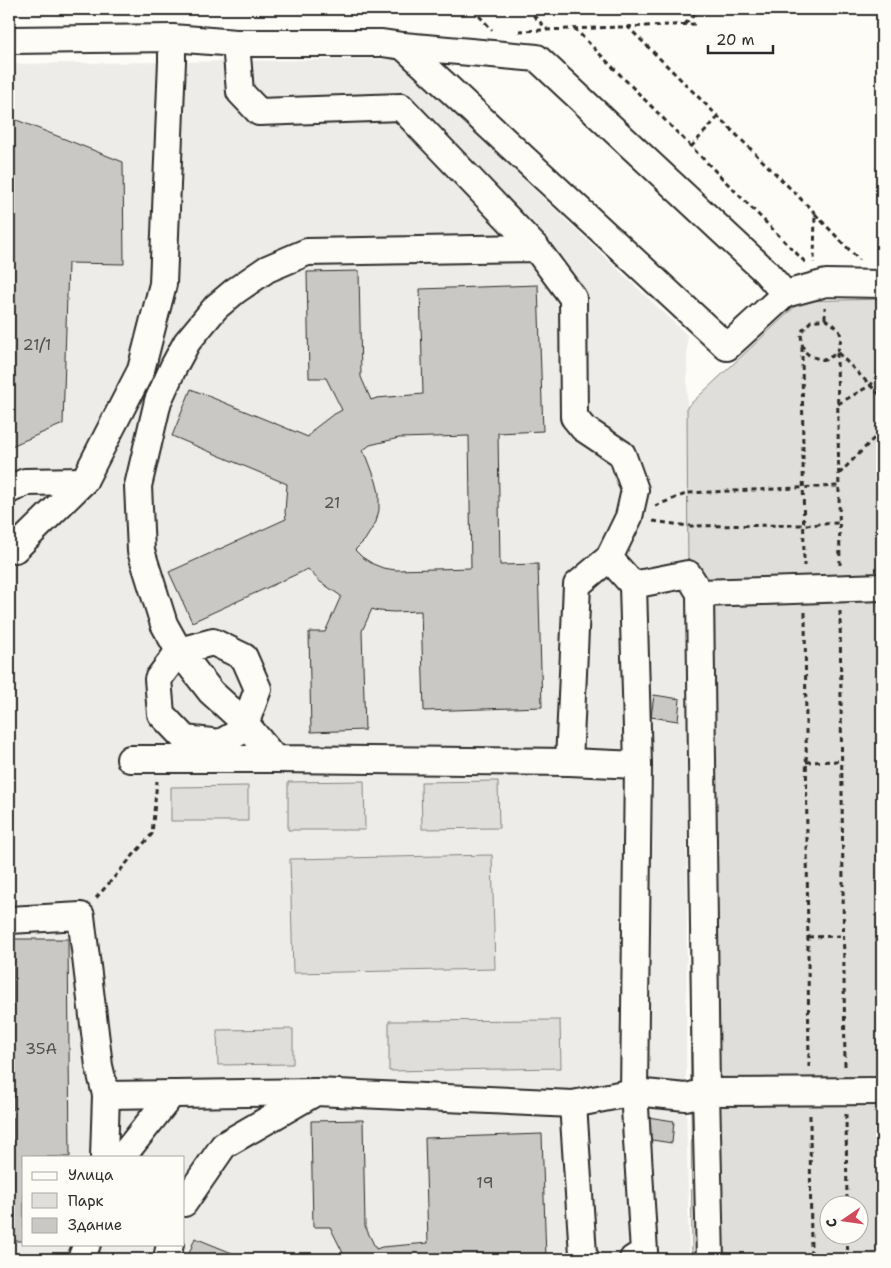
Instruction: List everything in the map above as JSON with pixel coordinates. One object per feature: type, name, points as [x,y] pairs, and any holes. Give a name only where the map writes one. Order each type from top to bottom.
[{"type":"lane","points":[[9,540],[14,550],[84,481],[141,370],[164,284],[172,38]]},
{"type":"lane","points":[[12,40],[172,38],[236,44],[382,43],[537,58],[765,271],[785,294]]},
{"type":"lane","points":[[236,44],[240,92],[259,112],[401,108],[536,248],[574,298],[574,417],[583,428],[622,454],[635,490],[629,517],[609,558],[577,585],[568,762]]},
{"type":"lane","points":[[404,46],[727,348],[785,294],[820,277],[878,284]]},
{"type":"lane","points":[[275,759],[246,723],[211,692],[179,651],[164,624],[141,551],[138,486],[158,401],[174,366],[187,342],[216,307],[267,269],[307,252],[536,248]]},
{"type":"lane","points":[[9,490],[25,482],[84,481]]},
{"type":"lane","points":[[609,558],[633,585],[638,765],[634,1092],[644,1252],[633,1259]]},
{"type":"lane","points":[[633,585],[688,574],[700,593],[710,1259]]},
{"type":"lane","points":[[700,593],[882,587]]},
{"type":"lane","points":[[213,642],[244,657],[258,690],[246,723],[243,730],[220,743],[185,739],[161,714],[158,679],[179,651],[213,642]]},
{"type":"lane","points":[[159,759],[185,739]]},
{"type":"lane","points":[[130,759],[568,762],[638,765]]},
{"type":"lane","points":[[9,920],[81,916],[99,1066],[106,1095],[104,1156]]},
{"type":"lane","points":[[106,1095],[316,1092],[573,1104],[634,1092],[686,1097],[706,1092],[882,1091]]},
{"type":"lane","points":[[185,1202],[224,1145],[316,1092]]},
{"type":"lane","points":[[123,1156],[172,1094]]},
{"type":"lane","points":[[573,1104],[583,1254],[586,1259]]},
{"type":"lane","points":[[81,1259],[86,1246]]},
{"type":"lane","points":[[167,1259],[170,1246]]},
{"type":"path","points":[[527,9],[548,30]]},
{"type":"path","points":[[685,24],[700,9]]},
{"type":"path","points":[[512,31],[696,24]]},
{"type":"path","points":[[627,26],[815,213],[860,261],[878,284]]},
{"type":"path","points":[[574,28],[820,277]]},
{"type":"path","points":[[691,147],[718,117]]},
{"type":"path","points":[[815,213],[820,277]]},
{"type":"path","points":[[811,1259],[801,332],[811,321],[825,319],[837,326],[842,339],[837,353],[847,1196]]},
{"type":"path","points":[[802,347],[811,358],[825,360],[837,353]]},
{"type":"path","points":[[837,353],[882,397]]},
{"type":"path","points":[[838,404],[871,385],[882,368]]},
{"type":"path","points":[[839,475],[882,430]]},
{"type":"path","points":[[629,517],[688,493],[839,486]]},
{"type":"path","points":[[629,517],[688,526],[839,523]]},
{"type":"path","points":[[81,916],[152,834],[159,759]]},
{"type":"path","points":[[806,762],[842,761]]},
{"type":"path","points":[[808,937],[844,936]]},
{"type":"path","points":[[847,1246],[848,1259]]},
{"type":"shaded area","points":[[397,59],[687,335],[686,1097],[689,1259],[9,1259],[9,64]]},
{"type":"green space","points":[[882,299],[882,1259],[692,1259],[687,407],[801,301]]},
{"type":"green space","points":[[364,781],[365,830],[288,830],[288,782]]},
{"type":"green space","points":[[498,781],[499,828],[422,829],[421,782]]},
{"type":"green space","points":[[248,786],[248,821],[171,821],[171,787]]},
{"type":"green space","points":[[492,855],[495,969],[293,973],[290,859]]},
{"type":"green space","points":[[560,1020],[561,1068],[389,1071],[389,1021]]},
{"type":"green space","points":[[293,1029],[293,1064],[218,1065],[217,1030]]},
{"type":"building","points":[[9,117],[123,162],[124,264],[68,263],[63,424],[9,447]]},
{"type":"building","points":[[359,271],[361,377],[371,400],[423,394],[420,289],[538,285],[543,431],[498,433],[500,565],[538,564],[542,707],[424,711],[421,611],[394,612],[372,609],[362,631],[365,730],[311,732],[309,632],[325,632],[341,596],[319,581],[308,569],[192,622],[169,572],[286,519],[287,484],[172,436],[191,389],[308,437],[314,429],[342,410],[326,378],[309,378],[307,272]],"holes":[[[469,436],[471,568],[396,570],[383,568],[362,557],[355,550],[365,540],[376,522],[379,510],[379,493],[376,481],[367,457],[362,451],[370,445],[399,438]]]},
{"type":"building","points":[[654,695],[680,699],[678,721],[651,717]]},
{"type":"building","points":[[13,939],[68,939],[70,1156],[22,1156],[22,1241],[14,1241]]},
{"type":"building","points":[[648,1117],[674,1121],[672,1143],[645,1139]]},
{"type":"building","points":[[363,1120],[365,1226],[376,1249],[428,1243],[425,1138],[542,1134],[546,1259],[346,1259],[330,1227],[313,1227],[311,1121]]},
{"type":"building","points":[[195,1238],[247,1259],[187,1259]]}]
